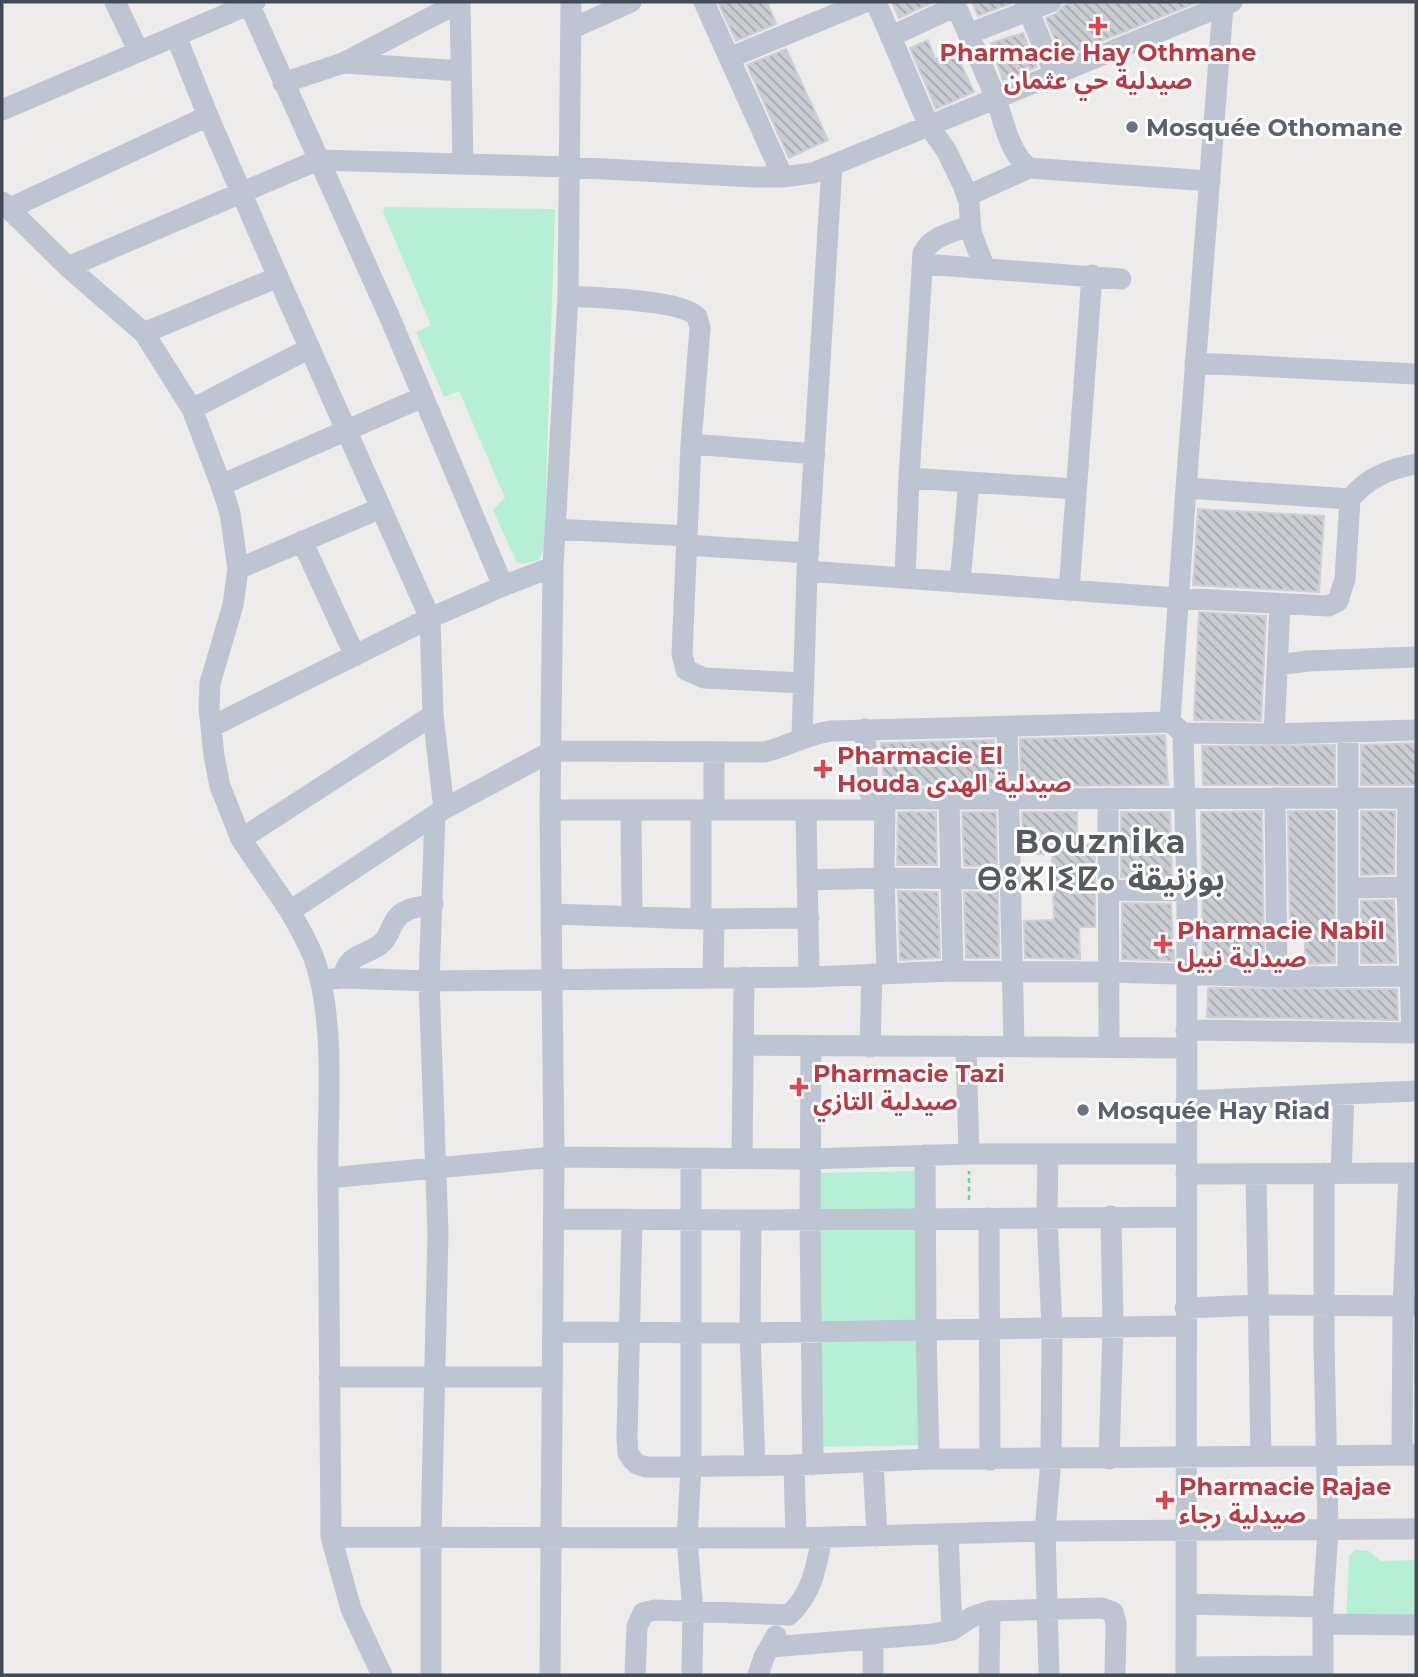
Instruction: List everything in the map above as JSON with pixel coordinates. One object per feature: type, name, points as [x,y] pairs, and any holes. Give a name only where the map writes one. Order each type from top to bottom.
[{"type":"street","points":[[116,2],[138,50]]},
{"type":"street","points":[[283,83],[343,63],[460,2],[463,164]]},
{"type":"street","points":[[550,1675],[554,1219],[550,810],[553,567],[568,296],[571,2]]},
{"type":"street","points":[[571,29],[631,2]]},
{"type":"street","points":[[704,2],[783,177]]},
{"type":"street","points":[[729,58],[865,2]]},
{"type":"street","points":[[876,2],[929,126],[946,150],[967,196],[970,226],[985,269]]},
{"type":"street","points":[[968,34],[1027,7],[1051,2]]},
{"type":"street","points":[[892,36],[955,4],[996,97],[1014,148],[1029,168]]},
{"type":"street","points":[[68,267],[318,160],[568,167],[783,177],[813,173],[1228,4],[1210,181],[1178,598],[1176,728],[1184,797],[1187,891],[1186,1671],[1323,1671],[1328,1530],[1324,1306],[1333,1173],[1344,1095]]},
{"type":"street","points":[[2,110],[176,36],[241,5],[283,83],[318,160],[503,586]]},
{"type":"street","points":[[1027,7],[1054,74]]},
{"type":"street","points":[[176,36],[278,277],[430,618],[440,812],[429,981],[438,1233],[431,1675]]},
{"type":"street","points":[[343,63],[461,71]]},
{"type":"street","points":[[208,116],[5,205],[68,267],[144,333],[192,409],[230,513],[238,569],[233,605],[210,683],[211,727],[220,786],[241,839],[306,939],[321,980],[329,1038],[331,1537],[351,1609],[382,1675]]},
{"type":"street","points":[[802,737],[808,562],[832,166]]},
{"type":"street","points":[[967,196],[1029,168],[1210,181]]},
{"type":"street","points":[[905,578],[923,253],[933,241],[970,226]]},
{"type":"street","points":[[924,264],[1121,279]]},
{"type":"street","points":[[1069,591],[1092,275]]},
{"type":"street","points":[[144,333],[278,277]]},
{"type":"street","points":[[568,296],[664,304],[687,309],[697,317],[700,328],[691,444],[682,654],[686,670],[694,675],[712,678],[803,683]]},
{"type":"street","points":[[192,409],[310,348]]},
{"type":"street","points":[[1195,363],[1416,374]]},
{"type":"street","points":[[221,485],[423,397]]},
{"type":"street","points":[[691,444],[815,454]]},
{"type":"street","points":[[555,529],[687,540],[905,578],[1319,607],[1338,601],[1345,579],[1350,499],[1361,485],[1376,477],[1396,468],[1416,464]]},
{"type":"street","points":[[909,478],[1075,489]]},
{"type":"street","points":[[960,582],[969,482]]},
{"type":"street","points":[[1186,488],[1350,499]]},
{"type":"street","points":[[238,569],[380,508]]},
{"type":"street","points":[[302,541],[355,656]]},
{"type":"street","points":[[211,727],[430,618],[553,567]]},
{"type":"street","points":[[1274,734],[1280,605]]},
{"type":"street","points":[[1278,665],[1308,661],[1416,657]]},
{"type":"street","points":[[241,839],[433,715]]},
{"type":"street","points":[[1007,727],[1014,1046]]},
{"type":"street","points":[[290,911],[440,812],[552,751],[764,752],[781,748],[802,737],[831,731],[865,729],[1176,728],[1274,734],[1416,730]]},
{"type":"street","points":[[865,729],[868,788],[873,797],[885,804]]},
{"type":"street","points":[[1348,732],[1348,975]]},
{"type":"street","points":[[713,978],[708,919],[708,810],[714,752]]},
{"type":"street","points":[[550,810],[806,810],[949,797],[1412,798],[1410,976],[1414,1033],[1186,1039],[1109,1047],[743,1045]]},
{"type":"street","points":[[949,797],[953,971]]},
{"type":"street","points":[[1275,798],[1277,977]]},
{"type":"street","points":[[1108,799],[1109,1047]]},
{"type":"street","points":[[870,1047],[880,974],[885,804]]},
{"type":"street","points":[[631,810],[632,916]]},
{"type":"street","points":[[806,810],[809,977]]},
{"type":"street","points":[[808,880],[1009,879]]},
{"type":"street","points":[[1349,888],[1412,887]]},
{"type":"street","points":[[1107,890],[1187,891]]},
{"type":"street","points":[[343,978],[344,968],[350,960],[375,948],[386,938],[398,916],[406,910],[433,904]]},
{"type":"street","points":[[552,914],[708,919],[809,918]]},
{"type":"street","points":[[321,980],[809,977],[953,971],[1277,977],[1410,976]]},
{"type":"street","points":[[742,1158],[744,977]]},
{"type":"street","points":[[966,1046],[969,1154]]},
{"type":"street","points":[[796,1538],[804,1465],[811,1332],[811,1047]]},
{"type":"street","points":[[1186,1101],[1416,1091]]},
{"type":"street","points":[[328,1178],[554,1157],[809,1159],[969,1154],[1048,1155],[1186,1164],[1256,1175],[1413,1173],[1409,1455],[929,1459],[804,1465],[646,1467],[637,1464],[628,1453],[632,1220]]},
{"type":"street","points":[[925,1155],[929,1459]]},
{"type":"street","points":[[1048,1155],[1047,1217],[1052,1328],[1051,1459],[1045,1531],[1049,1675]]},
{"type":"street","points":[[691,1158],[691,1467],[687,1539],[693,1612],[692,1675]]},
{"type":"street","points":[[1256,1175],[1261,1456]]},
{"type":"street","points":[[1109,1459],[1113,1327],[1111,1216]]},
{"type":"street","points":[[554,1219],[810,1221],[1186,1217]]},
{"type":"street","points":[[979,1218],[989,1328],[990,1460]]},
{"type":"street","points":[[751,1220],[750,1333],[755,1465]]},
{"type":"street","points":[[553,1332],[750,1333],[1113,1327],[1259,1305],[1410,1306]]},
{"type":"street","points":[[330,1377],[552,1377]]},
{"type":"street","points":[[873,1462],[877,1536]]},
{"type":"street","points":[[331,1537],[687,1539],[1045,1531],[1416,1529]]},
{"type":"street","points":[[947,1534],[952,1630]]},
{"type":"street","points":[[758,1675],[770,1647],[810,1587],[822,1538]]},
{"type":"street","points":[[1186,1604],[1416,1625]]},
{"type":"street","points":[[770,1647],[911,1637],[952,1630],[972,1617],[990,1611],[1102,1608],[1113,1612],[1116,1623],[1115,1675]]},
{"type":"street","points":[[635,1675],[637,1628],[643,1613],[655,1610],[789,1615]]},
{"type":"street","points":[[989,1675],[990,1611]]},
{"type":"street","points":[[873,1639],[873,1675]]},
{"type":"path","points":[[969,1154],[979,1218]]},
{"type":"green space","points":[[385,207],[555,209],[544,548],[539,560],[522,564],[516,561],[493,510],[505,498],[459,391],[444,397],[416,332],[431,325],[383,212]]},
{"type":"green space","points":[[924,1171],[927,1445],[817,1447],[816,1173]]},
{"type":"green space","points":[[1355,1550],[1369,1551],[1381,1561],[1416,1560],[1416,1620],[1346,1619],[1349,1556]]},
{"type":"building","points":[[718,2],[767,2],[776,24],[736,41]]},
{"type":"building","points":[[892,2],[934,2],[899,18]]},
{"type":"building","points":[[972,2],[1012,2],[1012,3],[978,16]]},
{"type":"building","points":[[1072,2],[1198,2],[1062,57],[1046,18]]},
{"type":"building","points":[[1023,33],[1037,67],[1003,81],[991,43]]},
{"type":"building","points":[[928,40],[935,59],[956,53],[974,92],[936,109],[910,48]]},
{"type":"building","points":[[786,49],[828,140],[789,158],[747,65]]},
{"type":"building","points":[[1198,509],[1324,516],[1319,592],[1193,585]]},
{"type":"building","points":[[1199,612],[1266,616],[1261,721],[1194,720]]},
{"type":"building","points":[[1165,735],[1168,785],[1021,786],[1020,739]]},
{"type":"building","points":[[994,740],[995,786],[884,785],[881,743]]},
{"type":"building","points":[[1416,743],[1416,785],[1361,785],[1361,745]]},
{"type":"building","points":[[1335,745],[1335,785],[1203,785],[1202,746]]},
{"type":"building","points":[[1262,811],[1264,963],[1203,962],[1201,812]]},
{"type":"building","points":[[1288,811],[1335,811],[1335,963],[1305,964],[1305,924],[1290,924]]},
{"type":"building","points":[[1361,811],[1395,811],[1394,874],[1361,875]]},
{"type":"building","points":[[898,812],[936,812],[937,865],[897,865]]},
{"type":"building","points":[[962,812],[996,812],[997,866],[964,866]]},
{"type":"building","points":[[1022,812],[1077,812],[1077,845],[1095,844],[1095,927],[1079,927],[1080,959],[1025,958],[1024,921],[1054,920],[1052,854],[1023,854]]},
{"type":"building","points":[[1121,812],[1170,812],[1172,878],[1121,877]]},
{"type":"building","points":[[898,891],[938,892],[940,958],[900,960]]},
{"type":"building","points":[[964,892],[998,892],[999,958],[966,958]]},
{"type":"building","points":[[1394,900],[1396,963],[1361,963],[1361,901]]},
{"type":"building","points":[[1122,903],[1171,904],[1174,961],[1122,959]]},
{"type":"building","points":[[1208,988],[1397,989],[1398,1020],[1207,1017]]},
{"type":"place","name":"Pharmacie Hay Othmane صيدلية حي عثمان","points":[[1098,26]]},
{"type":"place","name":"Mosquée Othomane","points":[[1132,127]]},
{"type":"place","name":"Pharmacie El Houda صيدلية الهدى","points":[[823,769]]},
{"type":"place","name":"Pharmacie Nabil صيدلية نبيل","points":[[1163,944]]},
{"type":"place","name":"Pharmacie Tazi صيدلية التازي","points":[[799,1087]]},
{"type":"place","name":"Mosquée Hay Riad","points":[[1083,1110]]},
{"type":"place","name":"Pharmacie Rajae صيدلية رجاء","points":[[1165,1500]]},
{"type":"district","name":"Bouznika ⴱⵓⵣⵏⵉⵇⴰ بوزنيقة","points":[[1101,860]]}]
